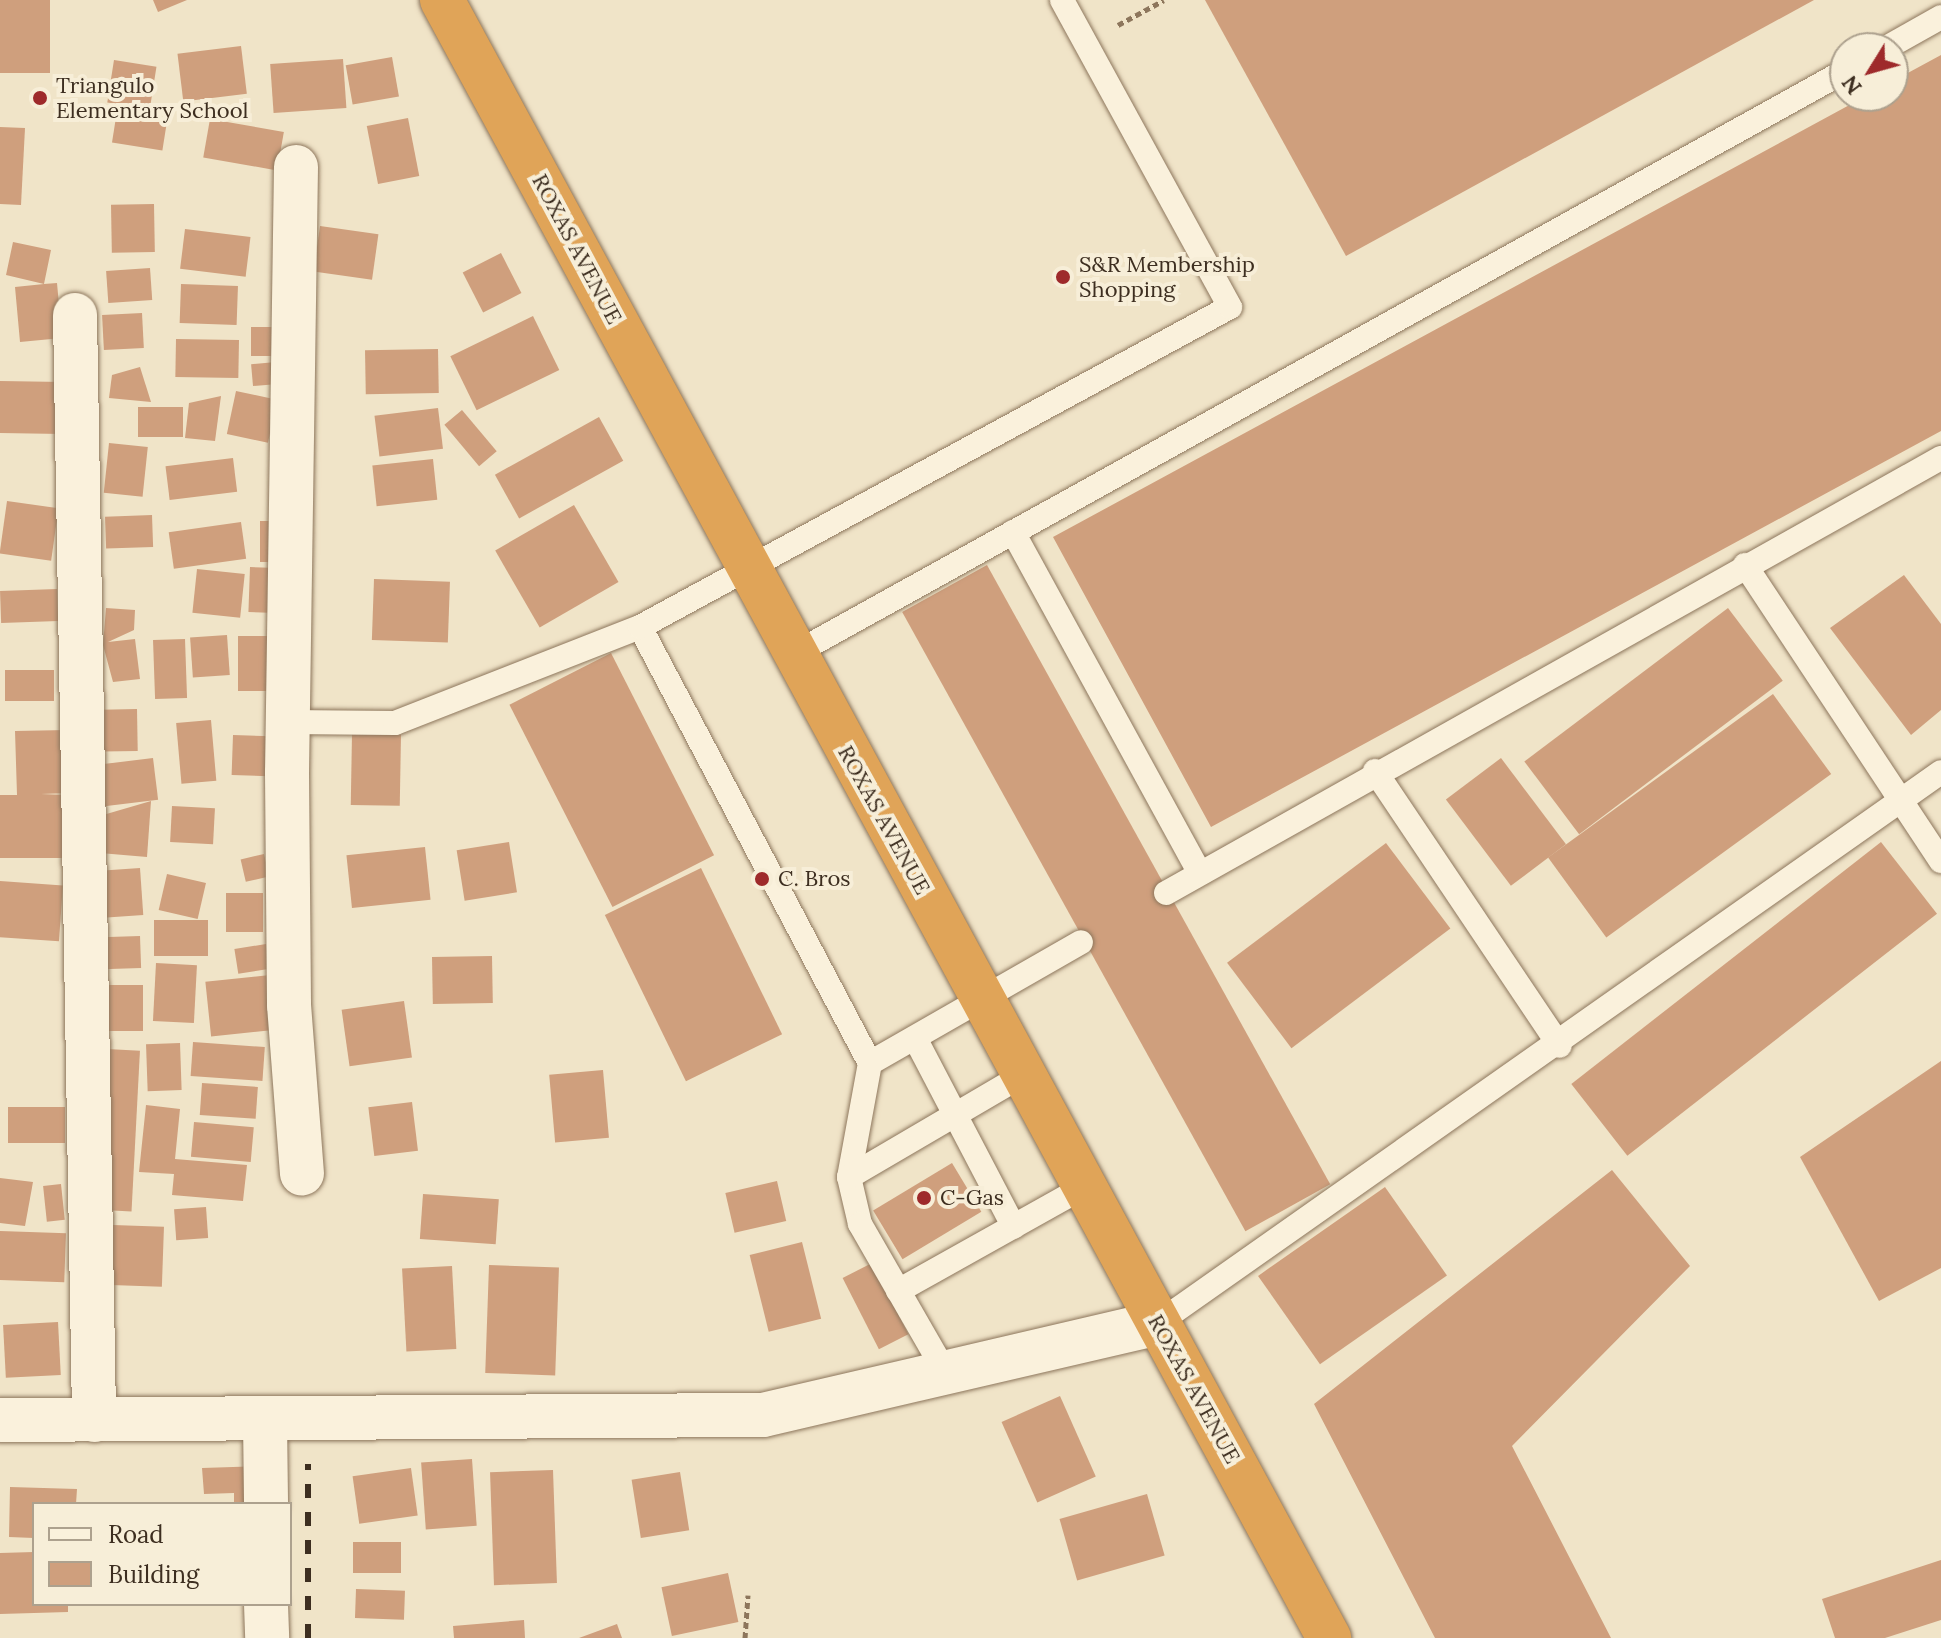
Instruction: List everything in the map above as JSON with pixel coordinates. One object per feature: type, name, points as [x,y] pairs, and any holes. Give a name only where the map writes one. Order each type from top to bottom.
[{"type":"highway","name":"ROXAS AVENUE","points":[[442,0],[747,570],[1329,1638]]},
{"type":"street","points":[[296,167],[288,722],[289,1005],[302,1173]]},
{"type":"street","points":[[75,315],[94,1420]]},
{"type":"street","points":[[0,1420],[763,1415],[944,1370],[1158,1323]]},
{"type":"street","points":[[265,1419],[266,1502]]},
{"type":"street","points":[[266,1606],[267,1638]]},
{"type":"lane","points":[[288,722],[395,723],[640,627],[1230,307],[1062,0]]},
{"type":"lane","points":[[1909,35],[1941,17]]},
{"type":"lane","points":[[794,654],[1829,80]]},
{"type":"lane","points":[[1166,893],[1375,771],[1941,458]]},
{"type":"lane","points":[[1013,532],[1200,873]]},
{"type":"lane","points":[[1745,565],[1941,861]]},
{"type":"lane","points":[[640,627],[870,1063],[849,1177],[860,1224],[944,1370]]},
{"type":"lane","points":[[1375,771],[1560,1046]]},
{"type":"lane","points":[[1158,1323],[1560,1046],[1941,772]]},
{"type":"lane","points":[[870,1063],[1081,942]]},
{"type":"lane","points":[[915,1038],[1014,1227]]},
{"type":"lane","points":[[849,1177],[1023,1075]]},
{"type":"lane","points":[[898,1291],[1084,1187]]},
{"type":"path","points":[[1085,43],[1164,0]]},
{"type":"path","points":[[745,1638],[748,1595]]},
{"type":"building","points":[[0,0],[50,0],[50,73],[0,73]]},
{"type":"building","points":[[153,0],[187,0],[158,12]]},
{"type":"building","points":[[1205,0],[1814,0],[1346,256]]},
{"type":"building","points":[[241,46],[247,94],[183,101],[177,54]]},
{"type":"building","points":[[1941,55],[1941,431],[1211,827],[1053,537],[1837,112],[1909,112],[1909,72]]},
{"type":"building","points":[[392,57],[399,96],[353,105],[346,65]]},
{"type":"building","points":[[343,59],[346,108],[274,113],[270,64]]},
{"type":"building","points":[[114,60],[156,67],[150,109],[107,102]]},
{"type":"building","points":[[117,111],[167,119],[162,151],[112,143]]},
{"type":"building","points":[[408,118],[419,176],[378,184],[367,126]]},
{"type":"building","points":[[210,119],[284,132],[277,170],[203,157]]},
{"type":"building","points":[[0,127],[25,128],[21,205],[0,204]]},
{"type":"building","points":[[154,204],[155,252],[112,253],[111,205]]},
{"type":"building","points":[[320,226],[378,234],[372,280],[314,272]]},
{"type":"building","points":[[185,229],[251,237],[246,277],[180,269]]},
{"type":"building","points":[[13,242],[51,250],[44,284],[6,275]]},
{"type":"building","points":[[501,253],[521,293],[483,313],[463,273]]},
{"type":"building","points":[[150,268],[152,300],[108,303],[106,271]]},
{"type":"building","points":[[57,283],[62,338],[20,342],[15,287]]},
{"type":"building","points":[[181,284],[238,286],[237,325],[180,323]]},
{"type":"building","points":[[142,313],[144,348],[104,350],[102,315]]},
{"type":"building","points":[[533,316],[559,370],[477,410],[450,356]]},
{"type":"building","points":[[251,327],[287,327],[287,356],[251,356]]},
{"type":"building","points":[[176,339],[239,340],[238,378],[175,377]]},
{"type":"building","points":[[438,349],[439,393],[366,394],[365,350]]},
{"type":"building","points":[[276,362],[278,384],[253,386],[251,364]]},
{"type":"building","points":[[140,367],[151,402],[109,398],[112,375]]},
{"type":"building","points":[[0,381],[63,382],[62,434],[0,433]]},
{"type":"building","points":[[236,391],[277,400],[268,443],[227,434]]},
{"type":"building","points":[[221,396],[215,441],[185,438],[189,403]]},
{"type":"building","points":[[138,407],[183,407],[183,437],[138,437]]},
{"type":"building","points":[[438,408],[443,449],[379,456],[374,416]]},
{"type":"building","points":[[462,410],[497,451],[479,466],[444,425]]},
{"type":"building","points":[[599,417],[623,461],[519,518],[495,475]]},
{"type":"building","points":[[109,443],[148,447],[143,497],[104,493]]},
{"type":"building","points":[[233,458],[237,492],[170,500],[166,466]]},
{"type":"building","points":[[433,459],[437,500],[377,506],[372,465]]},
{"type":"building","points":[[7,501],[58,508],[51,561],[0,554]]},
{"type":"building","points":[[574,505],[618,582],[540,628],[495,550]]},
{"type":"building","points":[[152,515],[153,547],[106,549],[105,517]]},
{"type":"building","points":[[260,521],[285,521],[285,562],[260,562]]},
{"type":"building","points":[[241,522],[246,559],[174,569],[169,532]]},
{"type":"building","points":[[987,565],[1330,1184],[1245,1231],[902,612]]},
{"type":"building","points":[[250,567],[286,568],[284,613],[248,612]]},
{"type":"building","points":[[197,569],[245,574],[240,618],[192,613]]},
{"type":"building","points":[[1904,575],[1941,624],[1941,710],[1911,735],[1830,628]]},
{"type":"building","points":[[374,579],[450,582],[448,643],[372,640]]},
{"type":"building","points":[[57,589],[58,621],[1,623],[0,591]]},
{"type":"building","points":[[106,608],[135,610],[134,630],[108,642],[135,639],[140,679],[113,682],[103,645]]},
{"type":"building","points":[[1728,608],[1783,681],[1579,834],[1524,761]]},
{"type":"building","points":[[227,635],[230,675],[193,677],[190,638]]},
{"type":"building","points":[[238,636],[276,636],[276,691],[238,691]]},
{"type":"building","points":[[185,639],[187,698],[155,699],[153,640]]},
{"type":"building","points":[[611,653],[714,855],[612,907],[509,705]]},
{"type":"building","points":[[5,670],[54,670],[54,701],[5,701]]},
{"type":"building","points":[[1773,694],[1831,774],[1606,937],[1548,857]]},
{"type":"building","points":[[137,709],[138,751],[102,752],[101,710]]},
{"type":"building","points":[[211,720],[216,781],[181,784],[176,723]]},
{"type":"building","points":[[67,730],[69,793],[41,794],[66,795],[66,858],[0,858],[0,795],[17,795],[15,731]]},
{"type":"building","points":[[352,734],[401,735],[400,806],[351,805]]},
{"type":"building","points":[[233,735],[271,736],[270,776],[232,775]]},
{"type":"building","points":[[153,758],[158,800],[105,806],[99,765]]},
{"type":"building","points":[[1501,758],[1566,844],[1511,886],[1446,800]]},
{"type":"building","points":[[151,801],[147,857],[100,853],[103,815]]},
{"type":"building","points":[[172,806],[215,808],[213,844],[170,842]]},
{"type":"building","points":[[509,842],[517,892],[465,901],[457,850]]},
{"type":"building","points":[[1881,842],[1937,914],[1627,1156],[1571,1084]]},
{"type":"building","points":[[1386,843],[1450,928],[1291,1048],[1227,963]]},
{"type":"building","points":[[425,847],[431,900],[352,908],[346,855]]},
{"type":"building","points":[[264,854],[269,876],[246,882],[241,859]]},
{"type":"building","points":[[140,868],[143,915],[103,918],[100,871]]},
{"type":"building","points":[[701,868],[782,1034],[686,1081],[605,915]]},
{"type":"building","points":[[167,874],[206,883],[198,919],[159,910]]},
{"type":"building","points":[[0,881],[63,885],[59,941],[0,937]]},
{"type":"building","points":[[226,893],[263,893],[263,932],[226,932]]},
{"type":"building","points":[[154,920],[208,920],[208,956],[154,956]]},
{"type":"building","points":[[140,936],[141,968],[102,969],[101,937]]},
{"type":"building","points":[[266,944],[270,969],[238,974],[234,949]]},
{"type":"building","points":[[492,956],[493,1003],[433,1004],[432,957]]},
{"type":"building","points":[[156,963],[197,965],[194,1023],[153,1021]]},
{"type":"building","points":[[270,975],[276,1030],[211,1036],[205,982]]},
{"type":"building","points":[[109,985],[143,985],[143,1031],[109,1031]]},
{"type":"building","points":[[404,1001],[412,1057],[350,1066],[342,1010]]},
{"type":"building","points":[[193,1042],[265,1047],[262,1081],[191,1076]]},
{"type":"building","points":[[180,1043],[182,1090],[148,1091],[146,1044]]},
{"type":"building","points":[[107,1049],[140,1051],[132,1212],[99,1210]]},
{"type":"building","points":[[1941,1061],[1941,1268],[1879,1301],[1800,1157]]},
{"type":"building","points":[[603,1070],[609,1138],[555,1142],[549,1075]]},
{"type":"building","points":[[202,1083],[258,1087],[256,1119],[200,1115]]},
{"type":"building","points":[[412,1102],[418,1151],[374,1156],[368,1107]]},
{"type":"building","points":[[146,1105],[180,1109],[175,1159],[247,1165],[243,1201],[172,1195],[174,1174],[139,1172]]},
{"type":"building","points":[[8,1107],[65,1107],[65,1143],[8,1143]]},
{"type":"building","points":[[194,1122],[254,1127],[251,1162],[191,1157]]},
{"type":"building","points":[[952,1163],[981,1212],[902,1259],[873,1210]]},
{"type":"building","points":[[1612,1170],[1690,1266],[1512,1446],[1611,1638],[1435,1638],[1314,1404]]},
{"type":"building","points":[[0,1178],[33,1182],[25,1226],[0,1223]]},
{"type":"building","points":[[777,1181],[786,1221],[735,1233],[725,1193]]},
{"type":"building","points":[[61,1184],[65,1220],[47,1222],[43,1186]]},
{"type":"building","points":[[1385,1187],[1447,1275],[1320,1364],[1258,1276]]},
{"type":"building","points":[[423,1194],[499,1199],[496,1244],[420,1239]]},
{"type":"building","points":[[206,1207],[208,1238],[176,1240],[174,1209]]},
{"type":"building","points":[[113,1225],[164,1227],[162,1287],[111,1285]]},
{"type":"building","points":[[0,1231],[66,1233],[64,1282],[0,1280]]},
{"type":"building","points":[[802,1242],[821,1319],[769,1332],[750,1255]]},
{"type":"building","points":[[872,1263],[908,1334],[879,1349],[843,1278]]},
{"type":"building","points":[[489,1265],[559,1267],[555,1375],[485,1373]]},
{"type":"building","points":[[452,1266],[456,1349],[406,1352],[402,1269]]},
{"type":"building","points":[[58,1322],[61,1375],[6,1378],[3,1325]]},
{"type":"building","points":[[1060,1396],[1096,1476],[1037,1502],[1002,1422]]},
{"type":"building","points":[[472,1459],[477,1526],[426,1529],[421,1463]]},
{"type":"building","points":[[262,1466],[263,1502],[234,1502],[234,1493],[204,1494],[202,1468]]},
{"type":"building","points":[[411,1468],[418,1516],[359,1524],[353,1476]]},
{"type":"building","points":[[553,1470],[557,1583],[494,1585],[490,1472]]},
{"type":"building","points":[[680,1472],[689,1530],[641,1538],[632,1480]]},
{"type":"building","points":[[10,1487],[77,1489],[76,1502],[32,1502],[32,1538],[9,1537]]},
{"type":"building","points":[[1147,1494],[1165,1556],[1077,1581],[1060,1519]]},
{"type":"building","points":[[353,1542],[401,1542],[401,1573],[353,1573]]},
{"type":"building","points":[[32,1552],[32,1606],[68,1606],[68,1612],[0,1614],[0,1553]]},
{"type":"building","points":[[1941,1560],[1941,1620],[1885,1638],[1835,1638],[1822,1599]]},
{"type":"building","points":[[728,1573],[738,1622],[672,1636],[661,1587]]},
{"type":"building","points":[[356,1589],[405,1591],[404,1620],[355,1618]]},
{"type":"building","points":[[524,1620],[525,1638],[454,1638],[453,1626]]},
{"type":"building","points":[[617,1624],[622,1638],[579,1638]]},
{"type":"railway","points":[[308,1464],[308,1638]]},
{"type":"place","name":"Triangulo Elementary School","points":[[40,98]]},
{"type":"place","name":"S&R Membership Shopping","points":[[1063,277]]},
{"type":"place","name":"C. Bros","points":[[762,879]]},
{"type":"place","name":"C-Gas","points":[[924,1198]]}]
